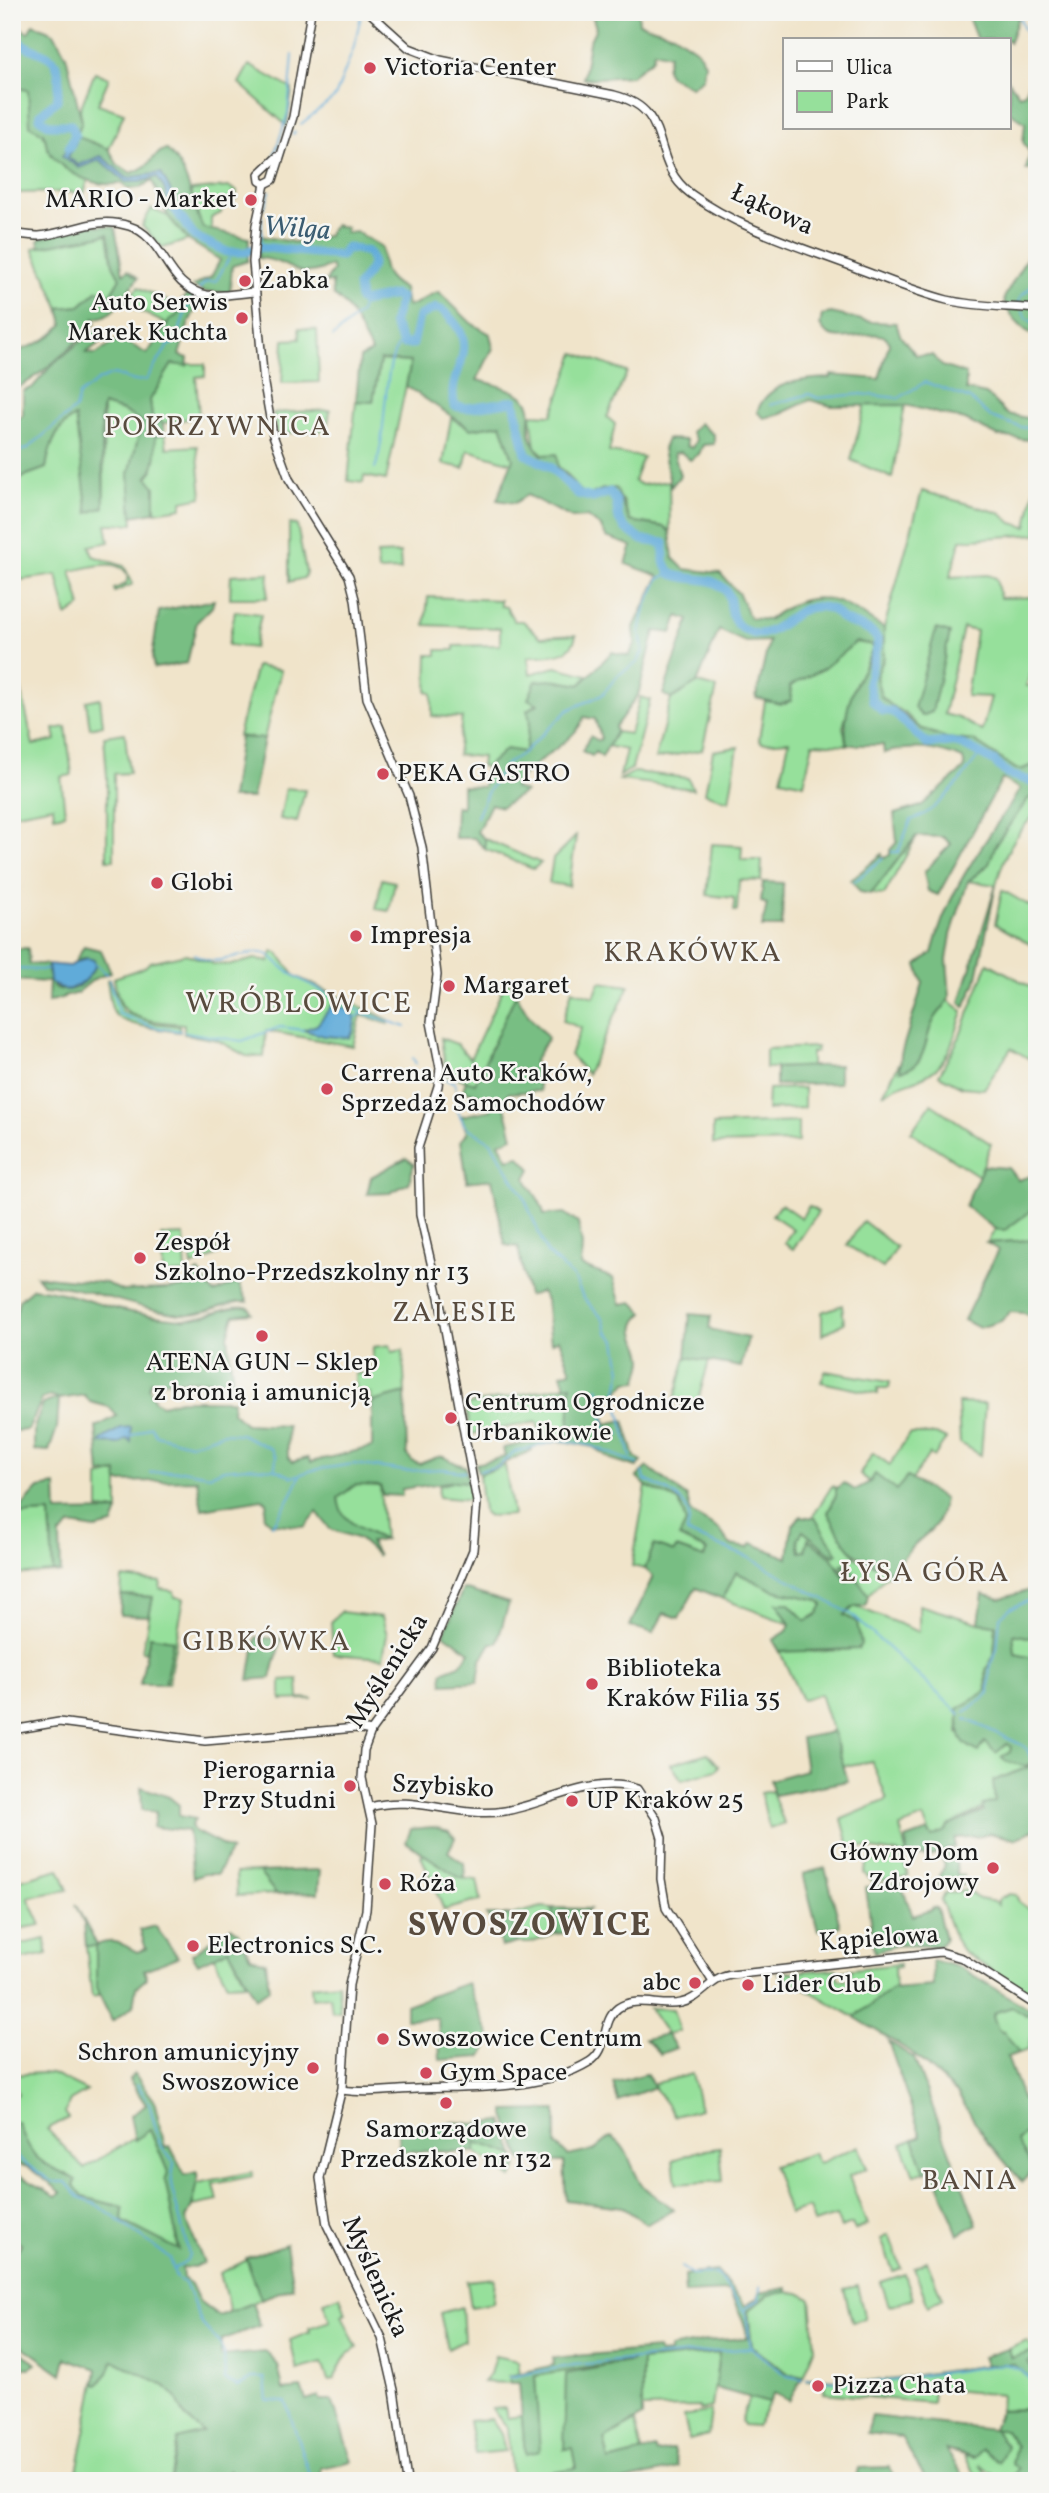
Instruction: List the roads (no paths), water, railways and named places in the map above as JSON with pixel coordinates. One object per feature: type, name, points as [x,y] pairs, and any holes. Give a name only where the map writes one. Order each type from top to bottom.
[{"type":"street","points":[[265,184],[271,182],[269,172],[279,155],[293,117],[311,12]]},
{"type":"street","name":"Łąkowa","points":[[369,12],[409,48],[440,60],[624,98],[643,107],[653,119],[666,162],[677,181],[701,200],[792,245],[939,298],[1037,309]]},
{"type":"street","name":"Myślenicka","points":[[269,172],[259,177],[265,184],[254,239],[253,262],[266,400],[274,437],[289,479],[349,576],[355,599],[366,698],[402,777],[418,827],[437,975],[431,1022],[440,1068],[438,1086],[418,1148],[419,1215],[439,1297],[476,1488],[477,1520],[472,1552],[432,1648],[369,1734],[362,1769],[372,1831],[367,1907],[349,1985],[342,2090],[323,2157],[321,2200],[331,2234],[355,2277],[382,2338],[394,2390],[407,2481]]},
{"type":"street","points":[[12,234],[39,236],[100,221],[132,227],[152,239],[177,279],[192,290],[201,293],[255,292]]},
{"type":"street","points":[[12,1730],[59,1722],[205,1741],[363,1728],[369,1734]]},
{"type":"street","name":"Szybisko","points":[[370,1807],[403,1801],[455,1811],[495,1812],[615,1784],[637,1789],[656,1818],[662,1838],[661,1879],[666,1908],[709,1984]]},
{"type":"street","name":"Kąpielowa","points":[[342,2090],[502,2086],[575,2069],[591,2062],[600,2053],[611,2017],[618,2008],[637,2002],[680,2004],[709,1984],[731,1975],[936,1952],[962,1958],[1037,2006]]},
{"type":"water","points":[[72,140],[76,142],[68,157],[78,165],[101,156],[127,178],[161,173],[171,192],[176,214],[171,211],[164,188],[157,177],[126,182],[100,160],[79,168],[62,156]]},
{"type":"water","points":[[87,958],[94,960],[95,967],[84,982],[66,991],[50,982],[48,964],[69,966]]},
{"type":"water","points":[[333,1004],[348,1009],[356,1017],[349,1038],[323,1036],[303,1030],[317,1025]]},
{"type":"water","points":[[131,1427],[131,1442],[127,1439],[119,1444],[100,1443],[121,1428]]},
{"type":"waterway","points":[[1018,12],[1024,30],[1037,37]]},
{"type":"waterway","points":[[301,124],[335,97],[353,50],[361,16]]},
{"type":"waterway","name":"Wilga","points":[[12,36],[54,62],[59,82],[57,100],[41,114],[40,119],[50,125],[71,125],[75,134],[69,148]]},
{"type":"waterway","points":[[274,156],[288,113],[293,55]]},
{"type":"waterway","points":[[264,208],[270,191]]},
{"type":"waterway","name":"Wilga","points":[[172,205],[194,236],[227,252],[245,252],[261,247],[341,256],[347,247],[368,252],[372,266],[358,286],[360,300],[363,302],[395,295],[401,298],[393,323],[403,344],[413,344],[419,316],[436,308],[448,315],[461,333],[464,343],[454,384],[455,406],[467,408],[514,401],[526,454],[550,467],[578,494],[593,498],[610,492],[616,501],[619,520],[626,529],[642,540],[664,543],[664,561],[670,573],[710,581],[727,592],[733,617],[742,628],[752,633],[766,633],[799,612],[818,607],[832,610],[842,619],[870,631],[878,643],[868,683],[873,701],[883,711],[892,711],[927,744],[951,742],[963,745],[995,762],[1007,774],[1037,783]]},
{"type":"waterway","points":[[261,247],[262,217]]},
{"type":"waterway","points":[[199,289],[206,282],[216,281],[232,253]]},
{"type":"waterway","points":[[1019,304],[1020,297],[1037,281]]},
{"type":"waterway","points":[[12,453],[27,449],[75,409],[79,395],[99,380],[114,374],[134,381],[146,380],[168,346],[176,342],[186,310],[196,294]]},
{"type":"waterway","points":[[333,337],[360,313],[363,302]]},
{"type":"waterway","points":[[1023,312],[1026,318],[1037,324]]},
{"type":"waterway","points":[[375,468],[382,438],[390,366],[401,342]]},
{"type":"waterway","points":[[770,405],[809,394],[818,398],[861,394],[899,398],[925,382],[970,399],[991,417],[1020,427],[1037,429]]},
{"type":"waterway","points":[[477,817],[487,793],[506,764],[523,753],[568,710],[602,695],[618,675],[638,662],[643,651],[640,632],[645,608],[659,579],[670,573]]},
{"type":"waterway","points":[[892,852],[898,852],[911,820],[940,802],[980,754]]},
{"type":"waterway","points":[[854,882],[883,858]]},
{"type":"waterway","points":[[194,954],[211,960],[253,953],[266,954],[296,977],[363,1013]]},
{"type":"waterway","points":[[95,964],[107,974]]},
{"type":"waterway","points":[[12,969],[47,970]]},
{"type":"waterway","points":[[109,980],[119,1014],[154,1027],[180,1031]]},
{"type":"waterway","points":[[356,1017],[363,1013],[406,1027]]},
{"type":"waterway","points":[[184,1032],[242,1041],[280,1027],[303,1030]]},
{"type":"waterway","points":[[413,1058],[416,1064]]},
{"type":"waterway","points":[[431,1077],[435,1078]]},
{"type":"waterway","points":[[443,1079],[454,1082],[456,1088]]},
{"type":"waterway","points":[[457,1092],[457,1109],[465,1126],[491,1142],[524,1197],[547,1253],[574,1278],[583,1297],[603,1319],[607,1332],[616,1340],[621,1371],[616,1396],[631,1457]]},
{"type":"waterway","points":[[598,1387],[606,1433],[620,1434]]},
{"type":"waterway","points":[[131,1436],[151,1426],[156,1435],[190,1444],[224,1433],[241,1434],[271,1449],[276,1457],[275,1468]]},
{"type":"waterway","points":[[479,1471],[499,1466],[514,1452],[561,1440],[592,1446],[638,1464]]},
{"type":"waterway","points":[[150,1473],[182,1470],[210,1475],[224,1469],[247,1467],[275,1469],[292,1477],[313,1470],[354,1464],[405,1471],[443,1469],[465,1472]]},
{"type":"waterway","points":[[643,1472],[645,1480],[672,1493],[683,1503],[689,1516],[687,1533],[750,1558],[851,1614],[960,1714]]},
{"type":"waterway","points":[[272,1525],[288,1501],[300,1475]]},
{"type":"waterway","points":[[992,1662],[997,1649],[1000,1617],[1011,1608],[1037,1597]]},
{"type":"waterway","points":[[965,1712],[989,1693],[990,1663]]},
{"type":"waterway","points":[[966,1719],[1022,1745],[1027,1749],[1037,1771]]},
{"type":"waterway","points":[[137,2084],[149,2103],[160,2144],[174,2163],[171,2185],[189,2254],[187,2260],[174,2269]]},
{"type":"waterway","points":[[12,2153],[52,2182],[66,2182],[79,2198],[96,2204],[170,2258],[176,2278],[185,2283],[202,2324],[220,2344],[224,2353],[225,2380],[238,2386],[254,2378],[265,2378],[267,2401],[286,2402],[311,2481]]},
{"type":"waterway","points":[[681,2267],[693,2275],[717,2274],[746,2314],[751,2348]]},
{"type":"waterway","points":[[745,2313],[746,2308],[759,2300],[760,2287]]},
{"type":"waterway","points":[[510,2377],[574,2365],[751,2348],[787,2376],[802,2379]]},
{"type":"waterway","points":[[807,2379],[869,2383],[1005,2364],[1021,2370],[1037,2387]]},
{"type":"place","name":"Victoria Center","points":[[370,68]]},
{"type":"place","name":"MARIO - Market","points":[[251,200]]},
{"type":"place","name":"Żabka","points":[[245,281]]},
{"type":"place","name":"Auto Serwis Marek Kuchta","points":[[242,318]]},
{"type":"place","name":"PEKA GASTRO","points":[[383,774]]},
{"type":"place","name":"Globi","points":[[157,883]]},
{"type":"place","name":"Impresja","points":[[356,936]]},
{"type":"place","name":"Margaret","points":[[449,986]]},
{"type":"place","name":"Carrena Auto Kraków, Sprzedaż Samochodów","points":[[327,1089]]},
{"type":"place","name":"Zespół Szkolno-Przedszkolny nr 13","points":[[140,1258]]},
{"type":"place","name":"ATENA GUN – Sklep z bronią i amunicją","points":[[262,1336]]},
{"type":"place","name":"Centrum Ogrodnicze Urbanikowie","points":[[451,1418]]},
{"type":"place","name":"Biblioteka Kraków Filia 35","points":[[592,1684]]},
{"type":"place","name":"Pierogarnia Przy Studni","points":[[350,1786]]},
{"type":"place","name":"UP Kraków 25","points":[[572,1801]]},
{"type":"place","name":"Główny Dom Zdrojowy","points":[[993,1868]]},
{"type":"place","name":"Róża","points":[[385,1884]]},
{"type":"place","name":"Electronics S.C.","points":[[193,1946]]},
{"type":"place","name":"abc","points":[[695,1983]]},
{"type":"place","name":"Lider Club","points":[[748,1985]]},
{"type":"place","name":"Swoszowice Centrum","points":[[383,2039]]},
{"type":"place","name":"Schron amunicyjny Swoszowice","points":[[313,2068]]},
{"type":"place","name":"Gym Space","points":[[426,2073]]},
{"type":"place","name":"Samorządowe Przedszkole nr 132","points":[[446,2103]]},
{"type":"place","name":"Pizza Chata","points":[[818,2386]]},
{"type":"district","name":"POKRZYWNICA","points":[[218,427]]},
{"type":"district","name":"KRAKÓWKA","points":[[693,953]]},
{"type":"district","name":"WRÓBLOWICE","points":[[299,1004]]},
{"type":"district","name":"ZALESIE","points":[[455,1313]]},
{"type":"district","name":"ŁYSA GÓRA","points":[[925,1573]]},
{"type":"district","name":"GIBKÓWKA","points":[[267,1642]]},
{"type":"district","name":"SWOSZOWICE","points":[[530,1927]]},
{"type":"district","name":"BANIA","points":[[970,2181]]}]
